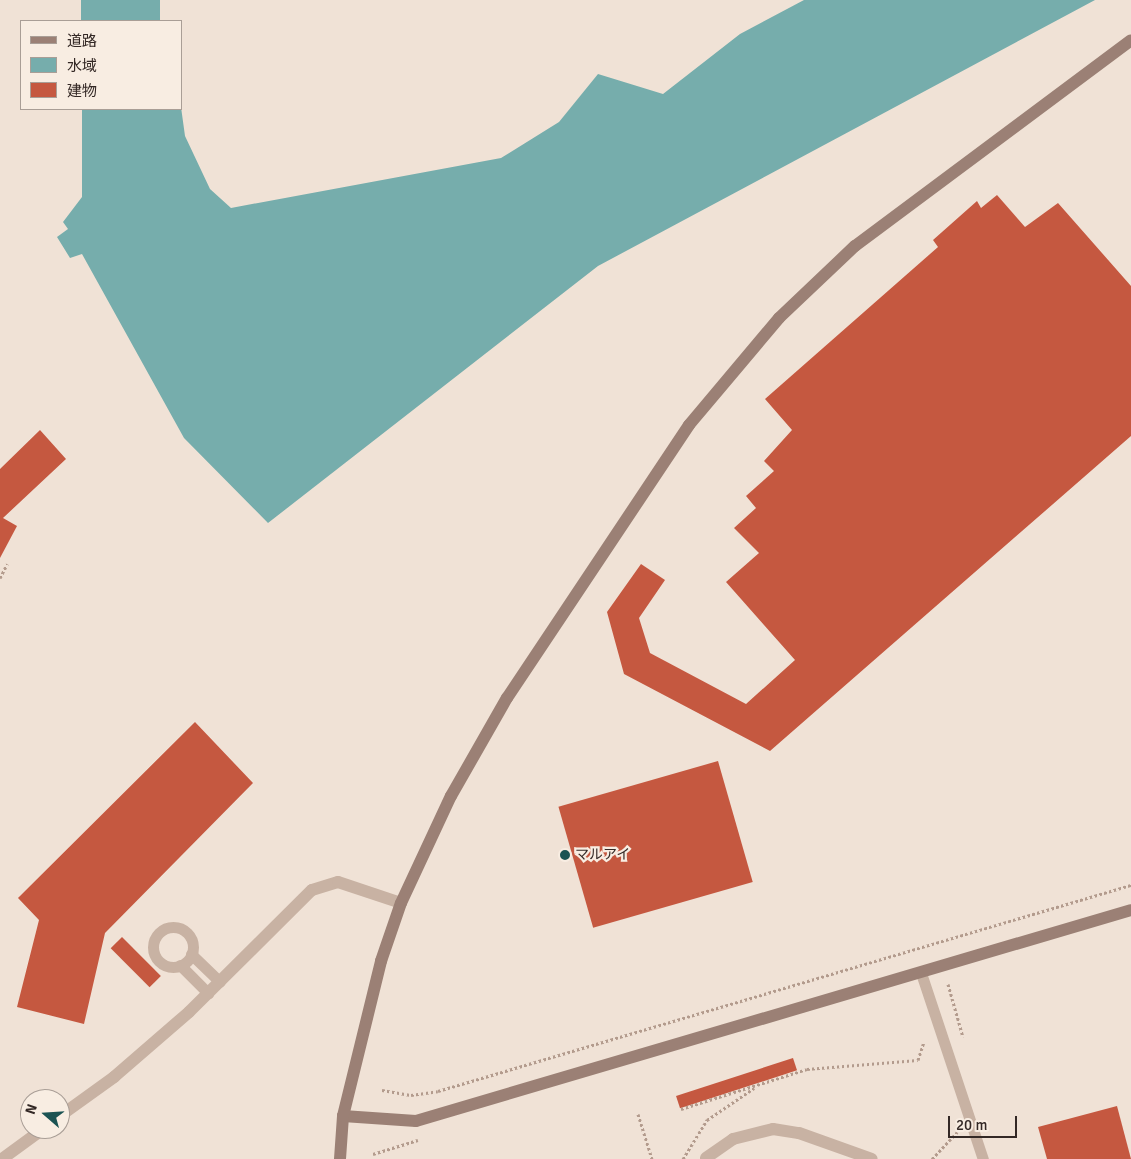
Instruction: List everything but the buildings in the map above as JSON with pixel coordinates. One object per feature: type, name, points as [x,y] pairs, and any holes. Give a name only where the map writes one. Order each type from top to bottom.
[{"type":"street","points":[[340,1159],[343,1116],[366,1014],[402,902],[451,796],[507,698],[689,425],[760,341],[855,246],[1131,40]]},
{"type":"street","points":[[70,1109],[114,1077],[208,993],[312,890],[338,882],[402,902]]},
{"type":"street","points":[[343,1116],[416,1121],[1131,910]]},
{"type":"street","points":[[706,1158],[733,1139],[773,1129],[799,1133],[872,1159]]},
{"type":"street","points":[[2,1159],[29,1139]]},
{"type":"lane","points":[[187,932],[196,923]]},
{"type":"lane","points":[[187,932],[173,926],[154,939],[158,961],[180,965],[208,993]]},
{"type":"lane","points":[[187,932],[191,954],[220,982]]},
{"type":"lane","points":[[180,965],[191,954]]},
{"type":"lane","points":[[921,973],[983,1159]]},
{"type":"path","points":[[0,578],[7,564]]},
{"type":"path","points":[[382,1090],[411,1094],[438,1091],[1131,885]]},
{"type":"path","points":[[681,1109],[807,1069],[918,1060],[924,1053],[922,1035]]},
{"type":"path","points":[[684,1159],[707,1120],[761,1084]]},
{"type":"path","points":[[638,1114],[652,1159]]},
{"type":"path","points":[[932,1159],[962,1126]]},
{"type":"water","points":[[81,0],[160,0],[160,20],[81,20]]},
{"type":"water","points":[[804,0],[1095,0],[598,266],[268,523],[184,438],[82,254],[70,258],[57,237],[68,229],[63,222],[82,197],[82,110],[181,110],[185,136],[210,189],[231,208],[501,158],[559,122],[598,74],[663,94],[740,34]]},
{"type":"place","name":"マルアイ","points":[[565,855]]}]
